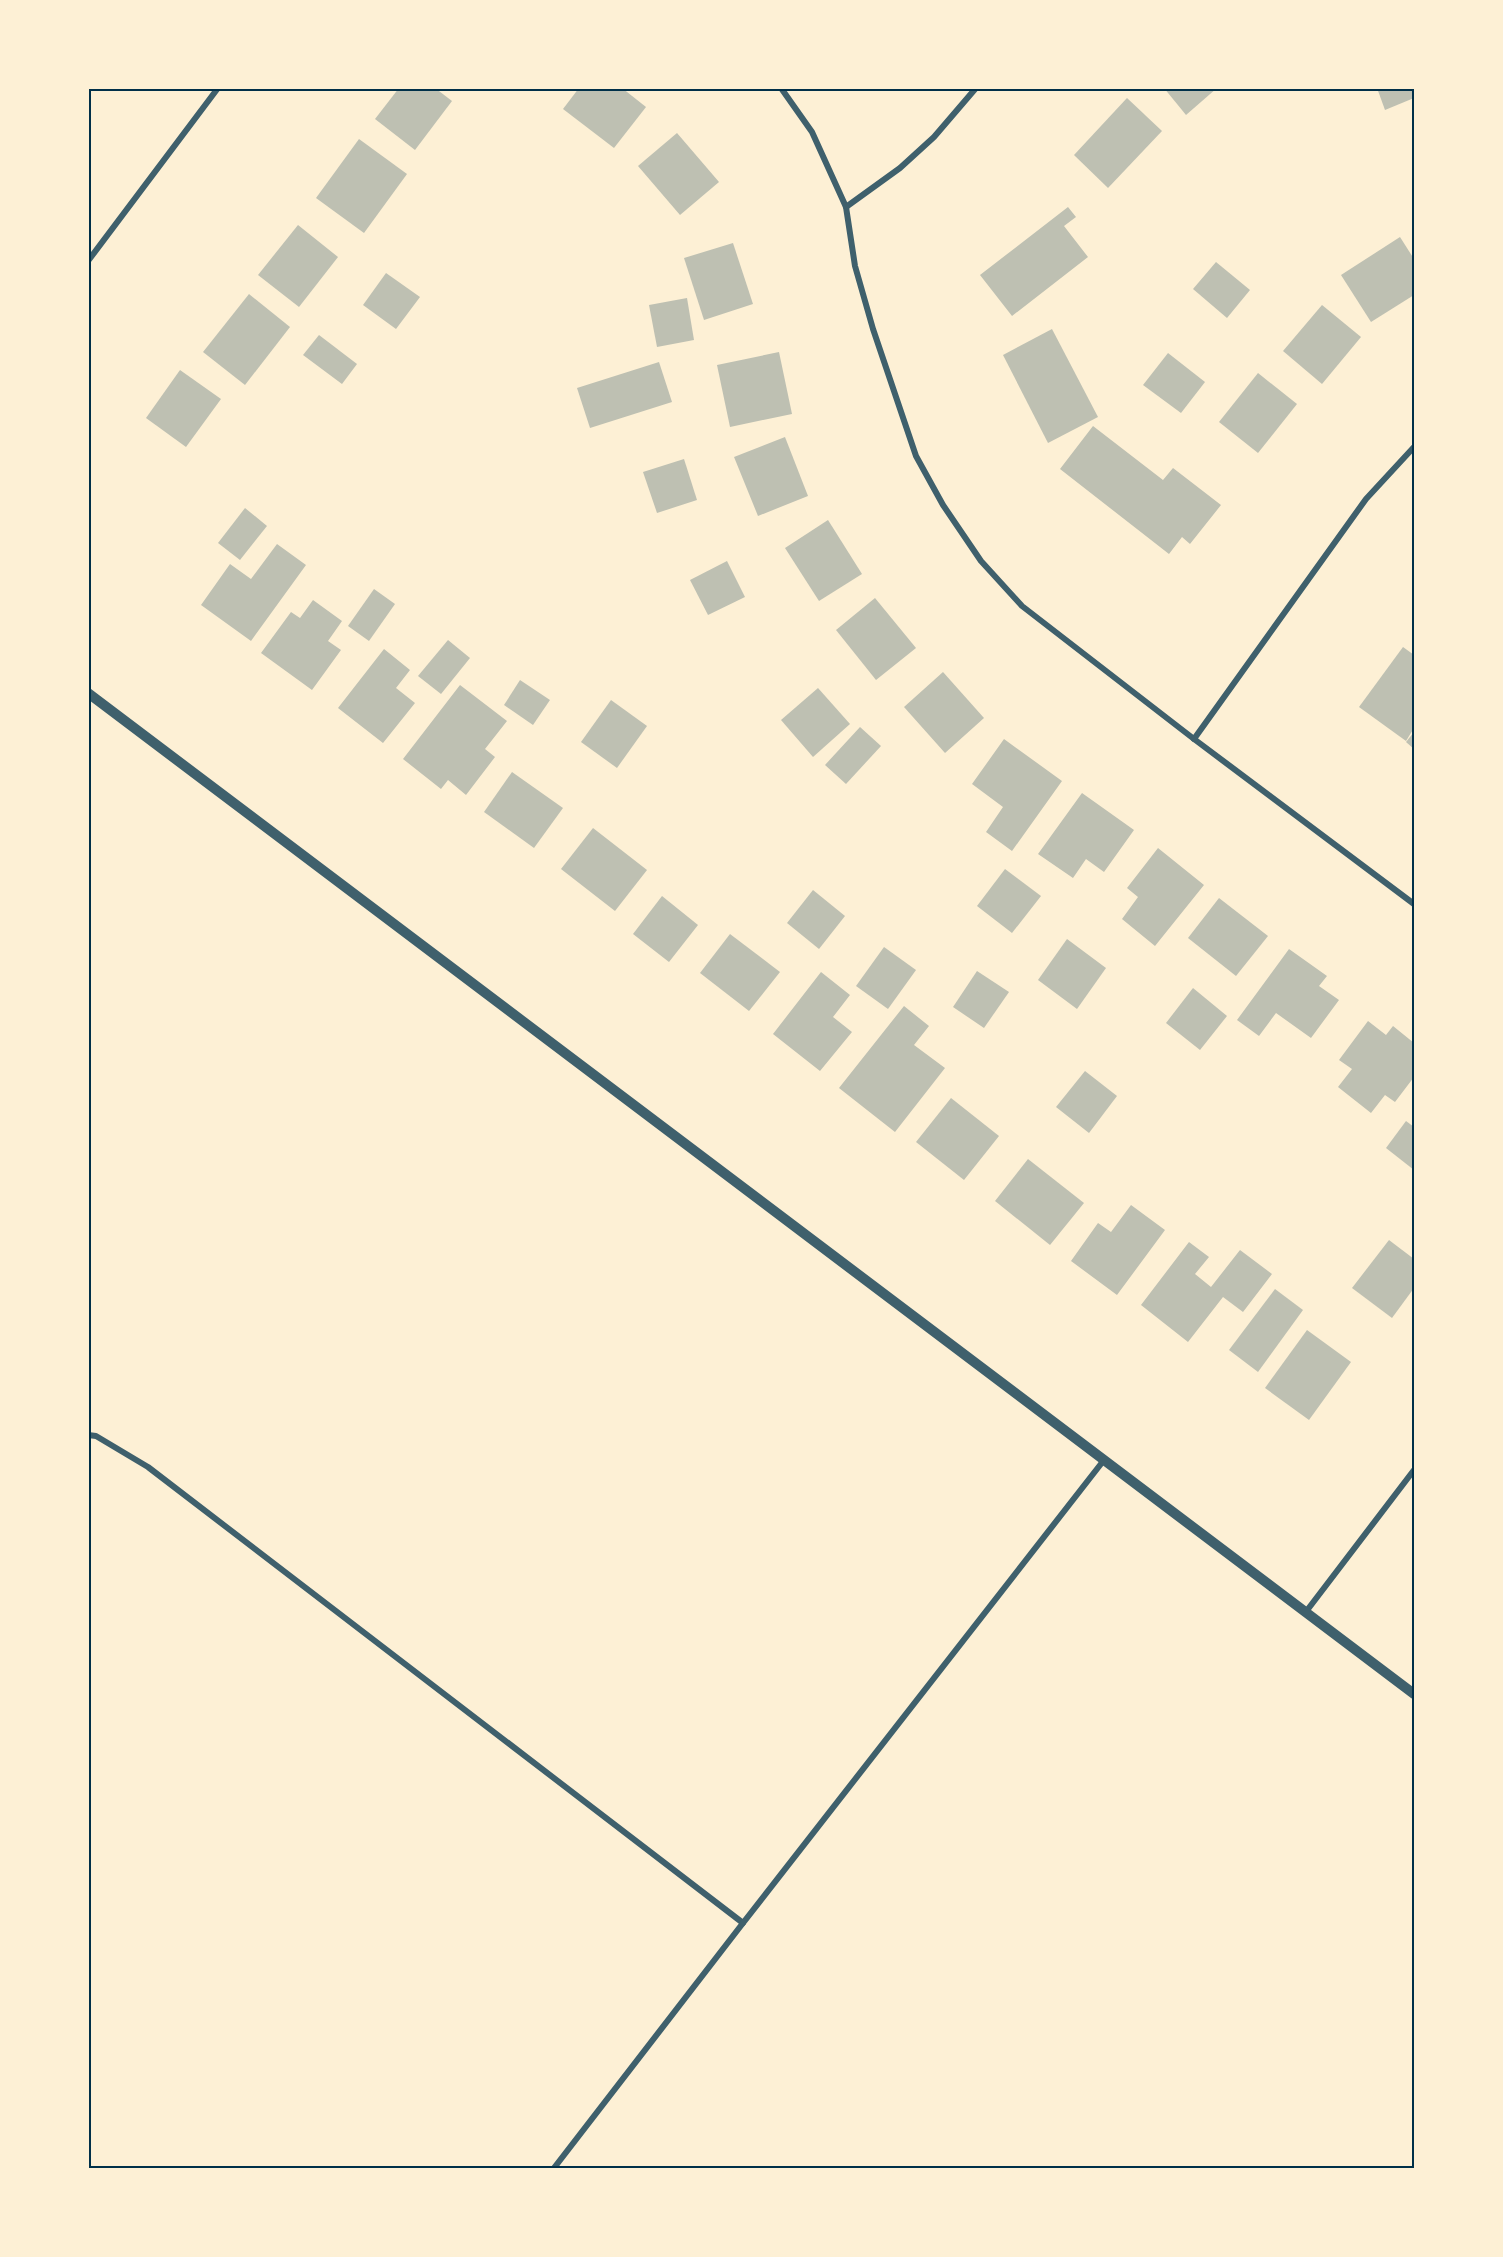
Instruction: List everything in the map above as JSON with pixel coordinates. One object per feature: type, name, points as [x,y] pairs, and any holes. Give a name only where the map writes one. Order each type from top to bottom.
[{"type":"street","points":[[88,261],[218,88]]},
{"type":"street","points":[[781,88],[812,132],[846,207],[855,266],[876,340],[916,456],[943,505],[981,561],[1023,606],[1194,739],[1414,904]]},
{"type":"street","points":[[846,207],[895,172],[934,136],[976,88]]},
{"type":"street","points":[[1194,739],[1366,499],[1414,447]]},
{"type":"street","points":[[88,693],[1414,1694]]},
{"type":"street","points":[[88,1435],[96,1436],[148,1467],[743,1923]]},
{"type":"street","points":[[554,2169],[1105,1459]]},
{"type":"street","points":[[1305,1613],[1414,1470]]},
{"type":"building","points":[[399,88],[435,88],[452,101],[415,150],[375,119]]},
{"type":"building","points":[[579,88],[622,88],[646,107],[614,148],[563,109]]},
{"type":"building","points":[[1164,88],[1217,88],[1186,115]]},
{"type":"building","points":[[1377,88],[1414,88],[1414,98],[1385,110]]},
{"type":"building","points":[[1127,98],[1162,131],[1108,188],[1074,155]]},
{"type":"building","points":[[677,133],[719,182],[680,215],[638,166]]},
{"type":"building","points":[[359,139],[407,174],[364,233],[316,198]]},
{"type":"building","points":[[1068,207],[1076,217],[1064,226],[1088,257],[1012,316],[980,275]]},
{"type":"building","points":[[298,225],[338,257],[299,307],[258,275]]},
{"type":"building","points":[[1400,237],[1414,259],[1414,295],[1371,322],[1341,275]]},
{"type":"building","points":[[733,243],[753,304],[704,320],[684,258]]},
{"type":"building","points":[[1216,262],[1250,290],[1227,318],[1193,289]]},
{"type":"building","points":[[386,273],[420,297],[396,329],[363,305]]},
{"type":"building","points":[[249,294],[290,327],[245,385],[203,352]]},
{"type":"building","points":[[687,298],[694,340],[657,347],[649,305]]},
{"type":"building","points":[[1322,305],[1361,337],[1322,384],[1283,351]]},
{"type":"building","points":[[1052,329],[1098,417],[1048,443],[1003,355]]},
{"type":"building","points":[[319,335],[357,364],[342,384],[303,355]]},
{"type":"building","points":[[779,352],[792,414],[730,427],[717,365]]},
{"type":"building","points":[[1168,353],[1205,382],[1181,413],[1143,385]]},
{"type":"building","points":[[659,362],[672,402],[590,428],[577,388]]},
{"type":"building","points":[[180,370],[221,399],[186,447],[146,418]]},
{"type":"building","points":[[1258,373],[1297,404],[1258,453],[1219,422]]},
{"type":"building","points":[[1093,426],[1163,480],[1173,468],[1221,505],[1190,544],[1182,537],[1169,554],[1060,469]]},
{"type":"building","points":[[785,437],[808,496],[758,516],[734,457]]},
{"type":"building","points":[[684,459],[697,500],[657,513],[643,472]]},
{"type":"building","points":[[245,508],[267,526],[240,560],[218,543]]},
{"type":"building","points":[[828,520],[862,574],[819,601],[785,548]]},
{"type":"building","points":[[277,544],[306,565],[251,641],[201,605],[230,564],[251,579]]},
{"type":"building","points":[[727,561],[745,597],[708,615],[690,580]]},
{"type":"building","points":[[374,589],[395,604],[369,641],[348,626]]},
{"type":"building","points":[[875,598],[916,648],[876,680],[836,630]]},
{"type":"building","points":[[313,600],[342,621],[328,641],[341,650],[312,690],[261,653],[291,612],[300,618]]},
{"type":"building","points":[[448,640],[470,658],[441,694],[418,676]]},
{"type":"building","points":[[1403,647],[1414,655],[1414,728],[1406,741],[1359,707]]},
{"type":"building","points":[[384,649],[410,670],[396,688],[415,703],[383,743],[338,708]]},
{"type":"building","points":[[943,672],[984,718],[945,753],[904,707]]},
{"type":"building","points":[[520,680],[550,700],[533,725],[504,705]]},
{"type":"building","points":[[460,685],[507,721],[485,749],[495,757],[466,795],[448,780],[441,789],[403,759]]},
{"type":"building","points":[[818,688],[850,724],[813,757],[781,720]]},
{"type":"building","points":[[611,700],[647,726],[617,768],[581,742]]},
{"type":"building","points":[[860,727],[881,746],[846,784],[825,765]]},
{"type":"building","points":[[1414,732],[1414,749],[1406,742]]},
{"type":"building","points":[[1004,739],[1062,781],[1012,851],[986,832],[1003,807],[972,784]]},
{"type":"building","points":[[512,772],[563,808],[534,848],[484,812]]},
{"type":"building","points":[[1082,793],[1134,830],[1104,872],[1086,859],[1073,878],[1038,854]]},
{"type":"building","points":[[593,828],[647,870],[615,911],[561,869]]},
{"type":"building","points":[[1158,848],[1204,885],[1155,946],[1122,919],[1138,897],[1127,888]]},
{"type":"building","points":[[1005,869],[1041,896],[1012,933],[977,906]]},
{"type":"building","points":[[813,890],[845,916],[819,949],[787,923]]},
{"type":"building","points":[[662,896],[698,925],[669,962],[633,934]]},
{"type":"building","points":[[1219,898],[1268,936],[1236,976],[1188,938]]},
{"type":"building","points":[[730,934],[780,972],[749,1011],[700,973]]},
{"type":"building","points":[[1067,939],[1106,968],[1077,1009],[1038,980]]},
{"type":"building","points":[[884,947],[916,970],[888,1009],[856,986]]},
{"type":"building","points":[[1289,949],[1327,976],[1319,986],[1339,1000],[1311,1038],[1276,1013],[1259,1036],[1237,1020]]},
{"type":"building","points":[[977,971],[1009,992],[984,1028],[953,1007]]},
{"type":"building","points":[[821,972],[850,995],[833,1017],[852,1032],[820,1071],[773,1034]]},
{"type":"building","points":[[1193,988],[1227,1016],[1200,1050],[1166,1023]]},
{"type":"building","points":[[904,1006],[929,1026],[914,1045],[945,1068],[895,1132],[839,1088]]},
{"type":"building","points":[[1368,1021],[1386,1035],[1393,1026],[1414,1043],[1414,1077],[1395,1102],[1385,1095],[1371,1113],[1338,1087],[1352,1069],[1339,1060]]},
{"type":"building","points":[[1085,1071],[1117,1096],[1089,1133],[1056,1107]]},
{"type":"building","points":[[951,1098],[999,1136],[964,1180],[916,1142]]},
{"type":"building","points":[[1406,1121],[1414,1127],[1414,1170],[1386,1148]]},
{"type":"building","points":[[1028,1159],[1084,1203],[1050,1245],[995,1201]]},
{"type":"building","points":[[1131,1205],[1165,1230],[1117,1295],[1071,1261],[1098,1223],[1111,1232]]},
{"type":"building","points":[[1389,1240],[1414,1259],[1414,1288],[1392,1318],[1352,1288]]},
{"type":"building","points":[[1189,1242],[1209,1257],[1195,1274],[1211,1287],[1240,1250],[1272,1274],[1243,1312],[1223,1297],[1188,1342],[1141,1305]]},
{"type":"building","points":[[1275,1289],[1303,1310],[1258,1372],[1229,1350]]},
{"type":"building","points":[[1307,1330],[1351,1362],[1309,1420],[1265,1388]]}]
